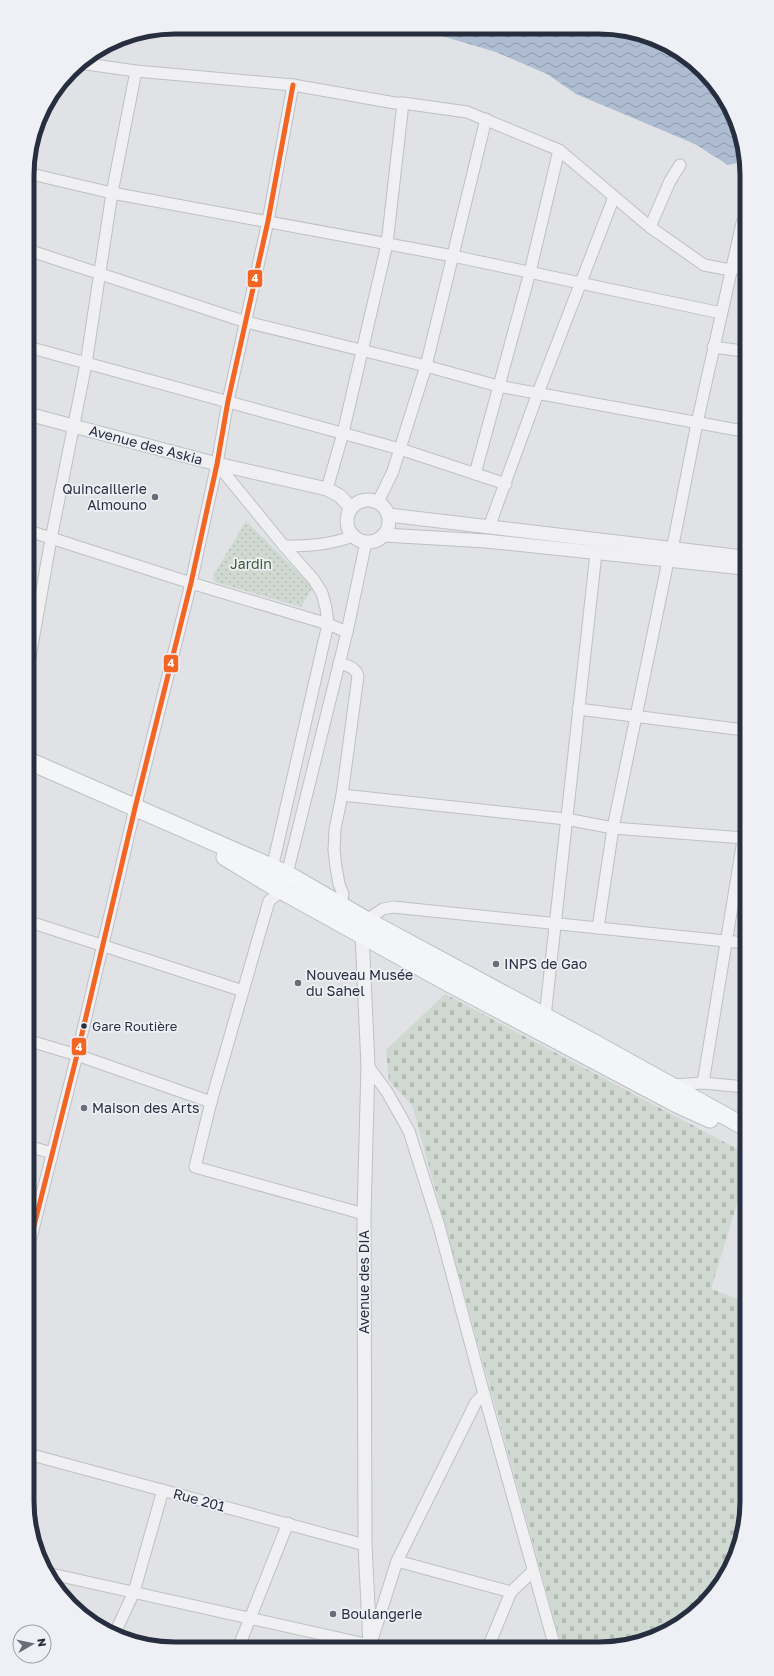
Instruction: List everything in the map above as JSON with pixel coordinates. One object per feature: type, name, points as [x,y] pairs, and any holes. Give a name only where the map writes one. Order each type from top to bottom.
[{"type":"main road","points":[[34,763],[170,824],[277,879],[364,927],[526,1006],[740,1124]]},
{"type":"main road","points":[[277,879],[341,904],[364,927],[445,981],[670,1100],[740,1133]]},
{"type":"street","points":[[88,64],[136,71],[293,86],[395,103],[467,112],[559,150],[650,228],[704,266],[731,270],[740,267]]},
{"type":"street","points":[[34,635],[51,540],[86,364],[112,193],[136,71]]},
{"type":"street","points":[[34,1226],[77,1055],[135,808],[191,583],[217,464],[228,401],[268,221],[293,86]]},
{"type":"street","points":[[327,489],[344,433],[387,244],[403,103]]},
{"type":"street","points":[[378,502],[393,471],[426,366],[486,119]]},
{"type":"street","points":[[475,474],[530,272],[559,150]]},
{"type":"street","points":[[650,228],[670,181],[680,165]]},
{"type":"street","points":[[34,175],[112,193],[453,256],[721,313]]},
{"type":"street","points":[[489,527],[538,393],[614,197]]},
{"type":"street","points":[[598,928],[613,828],[636,715],[713,347],[740,232]]},
{"type":"street","points":[[34,252],[99,272],[246,322],[426,366],[498,386],[740,430]]},
{"type":"street","points":[[713,347],[740,351]]},
{"type":"street","points":[[34,349],[400,449],[506,484]]},
{"type":"street","name":"Avenue des Askia","points":[[34,415],[217,464],[327,489],[340,496],[351,508]]},
{"type":"street","points":[[217,464],[284,546],[314,580],[326,608],[328,624],[277,879]]},
{"type":"street","points":[[371,499],[378,502],[383,505],[389,515],[388,529],[384,535],[373,541],[366,542],[359,540],[353,536],[347,522],[348,514],[351,508],[363,500],[371,499]]},
{"type":"street","points":[[389,515],[489,527],[740,567]]},
{"type":"street","points":[[34,533],[51,540],[328,624],[347,632]]},
{"type":"street","points":[[384,535],[486,541],[596,553],[740,557]]},
{"type":"street","points":[[284,546],[315,546],[338,542],[353,536]]},
{"type":"street","points":[[364,1214],[195,1167],[211,1102],[340,663],[366,542]]},
{"type":"street","points":[[545,1017],[596,553]]},
{"type":"street","points":[[340,663],[352,667],[358,676],[342,795],[335,829],[334,850],[339,884],[343,894],[341,904]]},
{"type":"street","points":[[578,708],[740,729]]},
{"type":"street","points":[[342,795],[566,819],[613,828],[740,837]]},
{"type":"street","points":[[703,1083],[740,862]]},
{"type":"street","points":[[364,927],[383,909],[393,907],[740,943]]},
{"type":"street","points":[[34,923],[243,991]]},
{"type":"street","name":"Avenue des DIA","points":[[364,927],[368,1066],[364,1214],[365,1545],[370,1642]]},
{"type":"street","points":[[34,1042],[77,1055],[211,1102]]},
{"type":"street","points":[[368,1066],[387,1092],[409,1131],[439,1226],[553,1642]]},
{"type":"street","points":[[669,1085],[703,1083],[740,1086]]},
{"type":"street","points":[[34,1148],[52,1153]]},
{"type":"street","points":[[371,1642],[397,1561],[476,1402],[484,1394]]},
{"type":"street","name":"Rue 201","points":[[34,1456],[365,1545]]},
{"type":"street","points":[[117,1629],[134,1592],[163,1490]]},
{"type":"street","points":[[241,1642],[288,1524]]},
{"type":"street","points":[[397,1561],[511,1592]]},
{"type":"street","points":[[490,1642],[511,1592],[533,1571]]},
{"type":"street","points":[[55,1575],[357,1642]]},
{"type":"green space","name":"Jardin","points":[[246,521],[313,587],[301,607],[215,582],[213,576]]},
{"type":"green space","points":[[445,994],[740,1150],[740,1198],[711,1289],[740,1300],[739,1519],[733,1546],[721,1571],[711,1587],[699,1601],[685,1613],[653,1631],[644,1635],[617,1641],[560,1642],[412,1105],[389,1081],[386,1050]]},
{"type":"water","points":[[435,34],[608,34],[644,41],[653,45],[685,63],[699,75],[711,89],[721,105],[733,130],[740,163],[728,165],[695,144],[576,94],[547,74],[496,52]]},
{"type":"transit line","name":"4","points":[[34,1226],[77,1055],[135,808],[191,583],[217,464],[228,401],[268,221],[293,85]]},
{"type":"place","name":"Quincaillerie Almouno","points":[[155,497]]},
{"type":"place","name":"INPS de Gao","points":[[496,964]]},
{"type":"place","name":"Nouveau Musée du Sahel","points":[[298,983]]},
{"type":"place","name":"Gare Routière","points":[[84,1026]]},
{"type":"place","name":"Maison des Arts","points":[[84,1108]]},
{"type":"place","name":"Boulangerie","points":[[333,1614]]}]
